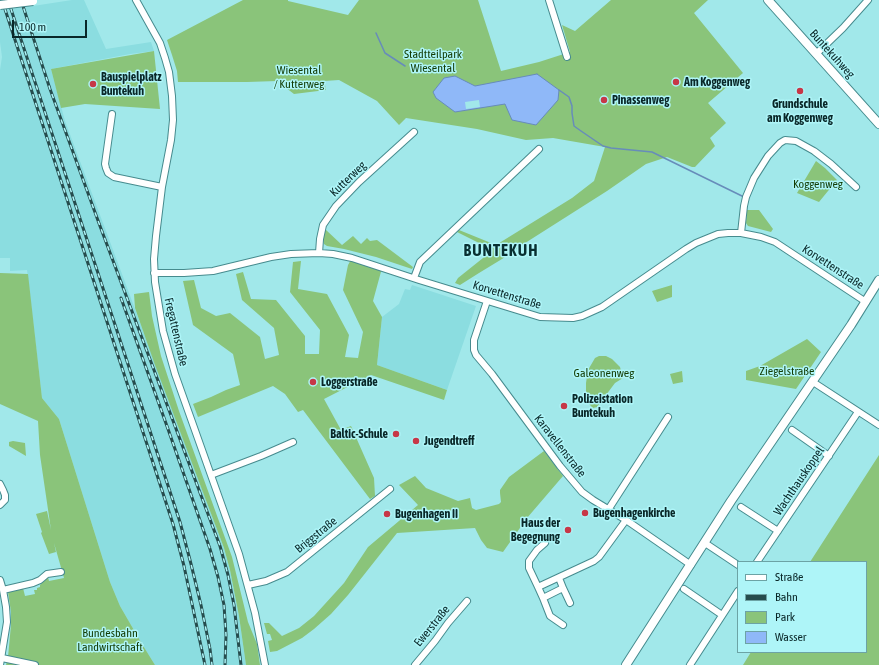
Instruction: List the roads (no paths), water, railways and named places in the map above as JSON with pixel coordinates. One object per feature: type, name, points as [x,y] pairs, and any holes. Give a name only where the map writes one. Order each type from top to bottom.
[{"type":"main road","points":[[0,5],[35,0]]},
{"type":"main road","name":"Buntekuhweg","points":[[768,0],[879,124]]},
{"type":"main road","points":[[626,665],[736,495],[866,302],[879,280]]},
{"type":"street","name":"Fregattenstraße","points":[[136,0],[160,43],[167,65],[171,89],[173,120],[171,140],[162,187],[154,247],[154,273],[160,319],[166,346],[175,374],[239,554],[248,585],[265,665]]},
{"type":"street","points":[[549,0],[567,56]]},
{"type":"street","points":[[816,54],[843,28],[868,0]]},
{"type":"street","points":[[112,114],[105,164],[108,173],[114,177],[162,187]]},
{"type":"street","name":"Kutterweg","points":[[319,253],[323,225],[336,206],[414,132]]},
{"type":"street","points":[[741,233],[746,197],[754,178],[768,156],[780,143],[785,140],[796,141],[814,151],[856,187]]},
{"type":"street","points":[[414,278],[420,262],[539,149]]},
{"type":"street","name":"Korvettenstraße","points":[[154,273],[208,271],[290,254],[333,254],[352,258],[540,317],[573,318],[582,316],[602,307],[696,243],[718,234],[741,233],[761,237],[775,242],[866,302]]},
{"type":"street","name":"Karavellenstraße","points":[[487,301],[474,340],[474,350],[476,355],[541,441],[582,492],[608,510],[626,520],[691,565]]},
{"type":"street","points":[[812,382],[879,425]]},
{"type":"street","name":"Wachthauskoppel","points":[[758,561],[858,412]]},
{"type":"street","points":[[608,510],[668,417]]},
{"type":"street","points":[[792,430],[829,456]]},
{"type":"street","points":[[211,475],[293,442]]},
{"type":"street","points":[[0,484],[5,495],[4,500],[0,505]]},
{"type":"street","name":"Briggstraße","points":[[248,585],[266,581],[287,572],[390,489]]},
{"type":"street","points":[[741,507],[778,531]]},
{"type":"street","points":[[538,588],[594,561],[599,557],[626,520]]},
{"type":"street","points":[[545,543],[530,561],[529,568],[550,616],[563,625]]},
{"type":"street","points":[[705,543],[737,564]]},
{"type":"street","points":[[3,590],[33,583],[48,574],[61,572]]},
{"type":"street","points":[[559,578],[570,603]]},
{"type":"street","points":[[0,580],[6,607],[6,622],[0,665]]},
{"type":"street","points":[[543,598],[563,588]]},
{"type":"street","points":[[684,589],[722,615]]},
{"type":"street","points":[[690,665],[737,592]]},
{"type":"street","name":"Ewerstraße","points":[[415,665],[467,601]]},
{"type":"street","points":[[2,658],[35,665]]},
{"type":"water","points":[[537,74],[559,90],[558,100],[536,125],[512,120],[505,104],[455,112],[436,98],[433,92],[444,78],[455,76],[475,86]]},
{"type":"waterway","points":[[376,33],[385,53],[405,66]]},
{"type":"waterway","points":[[559,90],[569,97],[572,106],[574,126],[603,146],[652,152],[744,197]]},
{"type":"railway","points":[[2,0],[173,524],[184,566],[205,665]]},
{"type":"railway","points":[[8,0],[180,522],[201,605],[212,665]]},
{"type":"railway","points":[[21,0],[50,89],[220,546],[234,605],[241,665]]},
{"type":"railway","points":[[121,298],[210,549],[218,577],[224,605],[226,635],[225,665]]},
{"type":"place","name":"Am Koggenweg","points":[[676,82]]},
{"type":"place","name":"Bauspielplatz Buntekuh","points":[[93,84]]},
{"type":"place","name":"Grundschule am Koggenweg","points":[[800,91]]},
{"type":"place","name":"Pinassenweg","points":[[604,100]]},
{"type":"place","name":"Loggerstraße","points":[[313,382]]},
{"type":"place","name":"Polizeistation Buntekuh","points":[[564,406]]},
{"type":"place","name":"Baltic-Schule","points":[[396,434]]},
{"type":"place","name":"Jugendtreff","points":[[416,441]]},
{"type":"place","name":"Bugenhagenkirche","points":[[585,513]]},
{"type":"place","name":"Bugenhagen II","points":[[387,514]]},
{"type":"place","name":"Haus der Begegnung","points":[[568,530]]},
{"type":"district","name":"BUNTEKUH","points":[[501,251]]},
{"type":"park label","name":"Stadtteilpark Wiesental","points":[[433,61]]},
{"type":"park label","name":"Wiesental / Kutterweg","points":[[299,77]]},
{"type":"park label","name":"Koggenweg","points":[[818,184]]},
{"type":"park label","name":"Ziegelstraße","points":[[787,371]]},
{"type":"park label","name":"Galeonenweg","points":[[604,373]]},
{"type":"park label","name":"Bundesbahn Landwirtschaft","points":[[110,640]]}]
